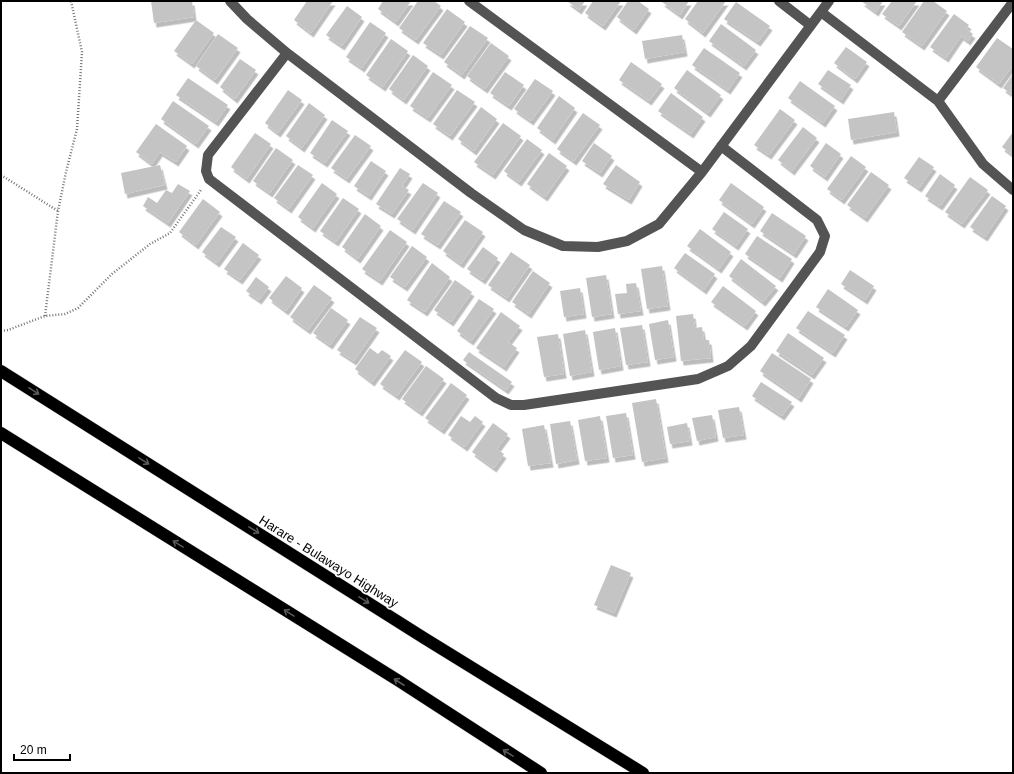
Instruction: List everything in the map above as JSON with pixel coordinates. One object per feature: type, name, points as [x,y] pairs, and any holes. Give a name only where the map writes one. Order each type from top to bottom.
[{"type":"highway","name":"Harare - Bulawayo Highway","points":[[1,370],[437,646],[643,773]]},
{"type":"highway","points":[[1,433],[398,681],[541,773]]},
{"type":"street","points":[[230,1],[247,19],[287,53],[471,193],[524,230],[563,246],[598,247],[627,240],[659,224],[702,172],[829,1]]},
{"type":"street","points":[[469,1],[702,172]]},
{"type":"street","points":[[779,1],[810,25]]},
{"type":"street","points":[[938,101],[1013,2]]},
{"type":"street","points":[[821,12],[938,101],[983,164],[1013,190]]},
{"type":"street","points":[[287,53],[208,155],[206,171],[209,179],[496,398],[511,405],[524,405],[698,379],[728,366],[751,346],[820,252],[825,236],[817,220],[721,146]]},
{"type":"path","points":[[45,316],[58,211],[66,172],[78,129],[82,52],[71,1]]},
{"type":"path","points":[[1,175],[58,211]]},
{"type":"path","points":[[1,331],[8,330],[45,316],[65,314],[78,308],[112,274],[150,244],[170,233],[209,179]]},
{"type":"building","points":[[151,1],[192,1],[194,17],[154,23]]},
{"type":"building","points":[[307,1],[333,1],[311,33],[294,20]]},
{"type":"building","points":[[383,1],[411,1],[396,22],[378,9]]},
{"type":"building","points":[[418,1],[434,1],[441,6],[416,40],[399,28]]},
{"type":"building","points":[[567,1],[585,1],[579,10]]},
{"type":"building","points":[[593,1],[621,1],[603,26],[585,13]]},
{"type":"building","points":[[628,1],[638,1],[649,9],[634,30],[617,17]]},
{"type":"building","points":[[689,1],[680,15],[662,2]]},
{"type":"building","points":[[698,1],[726,1],[703,33],[685,19]]},
{"type":"building","points":[[861,1],[883,1],[876,12]]},
{"type":"building","points":[[892,1],[917,1],[899,26],[882,14]]},
{"type":"building","points":[[924,1],[933,1],[947,11],[922,46],[902,32]]},
{"type":"building","points":[[736,2],[770,26],[758,42],[724,19]]},
{"type":"building","points":[[347,6],[362,17],[342,46],[326,35]]},
{"type":"building","points":[[447,9],[465,22],[441,55],[423,43]]},
{"type":"building","points":[[954,14],[969,25],[966,29],[973,34],[968,41],[961,36],[946,58],[930,47]]},
{"type":"building","points":[[196,20],[214,33],[192,64],[174,51]]},
{"type":"building","points":[[370,22],[386,33],[362,68],[346,57]]},
{"type":"building","points":[[721,24],[756,50],[744,66],[709,41]]},
{"type":"building","points":[[470,26],[488,38],[462,75],[444,62]]},
{"type":"building","points":[[218,34],[238,48],[215,80],[196,66]]},
{"type":"building","points":[[682,35],[685,52],[645,59],[642,41]]},
{"type":"building","points":[[997,38],[1013,49],[1013,65],[999,84],[976,67]]},
{"type":"building","points":[[391,39],[408,51],[383,87],[366,75]]},
{"type":"building","points":[[491,43],[509,56],[485,89],[467,76]]},
{"type":"building","points":[[846,47],[867,62],[855,79],[834,63]]},
{"type":"building","points":[[704,48],[740,73],[728,90],[692,65]]},
{"type":"building","points":[[413,55],[428,66],[404,100],[389,89]]},
{"type":"building","points":[[240,59],[256,70],[235,99],[220,87]]},
{"type":"building","points":[[631,62],[662,84],[649,101],[619,80]]},
{"type":"building","points":[[687,70],[721,95],[708,113],[674,88]]},
{"type":"building","points":[[828,70],[851,85],[841,100],[818,84]]},
{"type":"building","points":[[433,72],[452,85],[428,118],[410,106]]},
{"type":"building","points":[[505,72],[524,85],[509,106],[490,93]]},
{"type":"building","points":[[1013,74],[1013,95],[1003,88]]},
{"type":"building","points":[[188,78],[228,105],[216,122],[176,95]]},
{"type":"building","points":[[535,79],[553,91],[531,121],[514,109]]},
{"type":"building","points":[[800,81],[835,106],[823,123],[788,98]]},
{"type":"building","points":[[288,90],[302,100],[278,133],[265,123]]},
{"type":"building","points":[[457,90],[475,102],[450,136],[433,124]]},
{"type":"building","points":[[671,93],[703,117],[691,134],[658,111]]},
{"type":"building","points":[[559,96],[575,108],[553,140],[537,128]]},
{"type":"building","points":[[173,101],[209,126],[196,144],[161,119]]},
{"type":"building","points":[[309,103],[325,115],[302,148],[286,136]]},
{"type":"building","points":[[481,107],[497,119],[474,151],[458,139]]},
{"type":"building","points":[[780,109],[795,120],[769,155],[754,145]]},
{"type":"building","points":[[894,112],[897,132],[851,140],[848,119]]},
{"type":"building","points":[[583,113],[600,125],[574,161],[557,149]]},
{"type":"building","points":[[332,120],[348,131],[325,163],[310,153]]},
{"type":"building","points":[[503,123],[521,136],[493,175],[474,162]]},
{"type":"building","points":[[156,124],[187,146],[176,162],[160,152],[152,164],[136,152]]},
{"type":"building","points":[[803,127],[817,138],[792,171],[778,160]]},
{"type":"building","points":[[1013,132],[1013,155],[1002,147]]},
{"type":"building","points":[[255,133],[271,144],[247,179],[231,167]]},
{"type":"building","points":[[355,135],[371,146],[347,179],[331,168]]},
{"type":"building","points":[[527,139],[542,150],[519,182],[504,171]]},
{"type":"building","points":[[594,143],[612,156],[600,173],[582,161]]},
{"type":"building","points":[[826,143],[841,154],[825,177],[810,166]]},
{"type":"building","points":[[276,148],[293,160],[270,193],[253,181]]},
{"type":"building","points":[[549,153],[567,166],[545,197],[527,184]]},
{"type":"building","points":[[851,156],[866,167],[842,200],[827,189]]},
{"type":"building","points":[[919,157],[934,167],[919,188],[904,178]]},
{"type":"building","points":[[371,161],[386,171],[369,196],[354,186]]},
{"type":"building","points":[[160,165],[165,185],[125,194],[121,173]]},
{"type":"building","points":[[298,165],[313,175],[289,209],[274,198]]},
{"type":"building","points":[[616,165],[640,182],[629,200],[603,184]]},
{"type":"building","points":[[400,168],[410,174],[402,186],[409,190],[392,214],[376,204]]},
{"type":"building","points":[[871,172],[889,185],[865,218],[847,205]]},
{"type":"building","points":[[940,174],[955,185],[940,206],[925,196]]},
{"type":"building","points":[[970,177],[988,190],[962,224],[945,212]]},
{"type":"building","points":[[322,183],[337,194],[313,228],[298,217]]},
{"type":"building","points":[[423,183],[438,193],[413,230],[397,219]]},
{"type":"building","points":[[731,183],[764,207],[752,224],[719,200]]},
{"type":"building","points":[[178,184],[190,191],[168,223],[143,206],[148,197],[157,203],[166,190],[172,193]]},
{"type":"building","points":[[992,196],[1006,206],[985,237],[970,227]]},
{"type":"building","points":[[343,198],[359,209],[336,242],[320,231]]},
{"type":"building","points":[[203,199],[220,212],[196,245],[179,232]]},
{"type":"building","points":[[444,201],[461,212],[438,245],[421,234]]},
{"type":"building","points":[[724,212],[748,229],[736,246],[712,229]]},
{"type":"building","points":[[772,213],[806,236],[794,254],[760,231]]},
{"type":"building","points":[[365,214],[381,226],[358,259],[342,247]]},
{"type":"building","points":[[465,220],[483,232],[461,264],[443,251]]},
{"type":"building","points":[[221,227],[236,237],[217,263],[202,252]]},
{"type":"building","points":[[700,229],[731,252],[719,269],[687,246]]},
{"type":"building","points":[[390,230],[407,242],[380,281],[362,269]]},
{"type":"building","points":[[757,236],[792,259],[780,278],[745,254]]},
{"type":"building","points":[[243,243],[259,255],[240,280],[224,269]]},
{"type":"building","points":[[412,246],[427,257],[405,287],[390,277]]},
{"type":"building","points":[[483,247],[498,258],[483,280],[467,269]]},
{"type":"building","points":[[511,252],[530,265],[507,298],[488,285]]},
{"type":"building","points":[[685,253],[715,274],[704,290],[674,268]]},
{"type":"building","points":[[741,259],[776,286],[763,302],[729,276]]},
{"type":"building","points":[[432,263],[450,277],[425,312],[407,300]]},
{"type":"building","points":[[662,266],[668,306],[647,309],[641,269]]},
{"type":"building","points":[[850,270],[874,286],[865,300],[841,284]]},
{"type":"building","points":[[533,271],[550,283],[529,314],[512,302]]},
{"type":"building","points":[[606,275],[612,314],[592,317],[586,278]]},
{"type":"building","points":[[286,276],[302,288],[286,311],[269,298]]},
{"type":"building","points":[[256,277],[269,287],[259,300],[246,291]]},
{"type":"building","points":[[455,280],[472,292],[451,322],[434,310]]},
{"type":"building","points":[[636,283],[641,311],[618,314],[615,294],[627,293],[626,284]]},
{"type":"building","points":[[314,285],[332,298],[308,330],[290,317]]},
{"type":"building","points":[[723,286],[756,311],[745,326],[711,302]]},
{"type":"building","points":[[580,288],[584,314],[564,317],[560,291]]},
{"type":"building","points":[[828,289],[858,310],[846,327],[816,307]]},
{"type":"building","points":[[479,299],[494,309],[471,341],[457,331]]},
{"type":"building","points":[[331,308],[348,320],[330,345],[313,333]]},
{"type":"building","points":[[808,311],[845,335],[833,353],[796,328]]},
{"type":"building","points":[[501,312],[520,326],[508,342],[517,348],[504,367],[476,348]]},
{"type":"building","points":[[693,314],[695,328],[702,327],[704,340],[709,340],[711,358],[681,361],[676,316]]},
{"type":"building","points":[[360,317],[377,328],[354,361],[337,350]]},
{"type":"building","points":[[668,320],[674,357],[655,360],[649,324]]},
{"type":"building","points":[[642,325],[648,362],[626,365],[620,328]]},
{"type":"building","points":[[615,328],[621,366],[599,370],[593,332]]},
{"type":"building","points":[[585,330],[592,372],[570,376],[563,334]]},
{"type":"building","points":[[788,333],[824,358],[812,375],[776,351]]},
{"type":"building","points":[[558,334],[564,374],[544,377],[537,337]]},
{"type":"building","points":[[370,348],[378,354],[382,350],[391,356],[372,382],[355,369]]},
{"type":"building","points":[[405,350],[422,362],[397,396],[380,384]]},
{"type":"building","points":[[469,352],[512,382],[506,390],[463,360]]},
{"type":"building","points":[[772,353],[811,379],[799,398],[760,371]]},
{"type":"building","points":[[426,366],[444,379],[420,412],[402,399]]},
{"type":"building","points":[[761,382],[792,402],[782,416],[752,396]]},
{"type":"building","points":[[451,383],[467,395],[442,430],[425,418]]},
{"type":"building","points":[[656,399],[666,458],[642,462],[632,403]]},
{"type":"building","points":[[739,407],[744,435],[723,438],[718,410]]},
{"type":"building","points":[[626,413],[633,455],[613,458],[606,416]]},
{"type":"building","points":[[712,415],[716,437],[697,441],[692,418]]},
{"type":"building","points":[[461,416],[470,422],[475,416],[483,422],[465,447],[448,435]]},
{"type":"building","points":[[600,416],[607,458],[585,461],[578,420]]},
{"type":"building","points":[[570,421],[577,460],[556,464],[550,424]]},
{"type":"building","points":[[493,423],[508,434],[497,449],[504,454],[494,468],[472,452]]},
{"type":"building","points":[[687,423],[690,441],[670,444],[667,427]]},
{"type":"building","points":[[544,425],[551,463],[528,466],[522,429]]},
{"type":"building","points":[[611,565],[631,573],[614,613],[594,605]]}]
